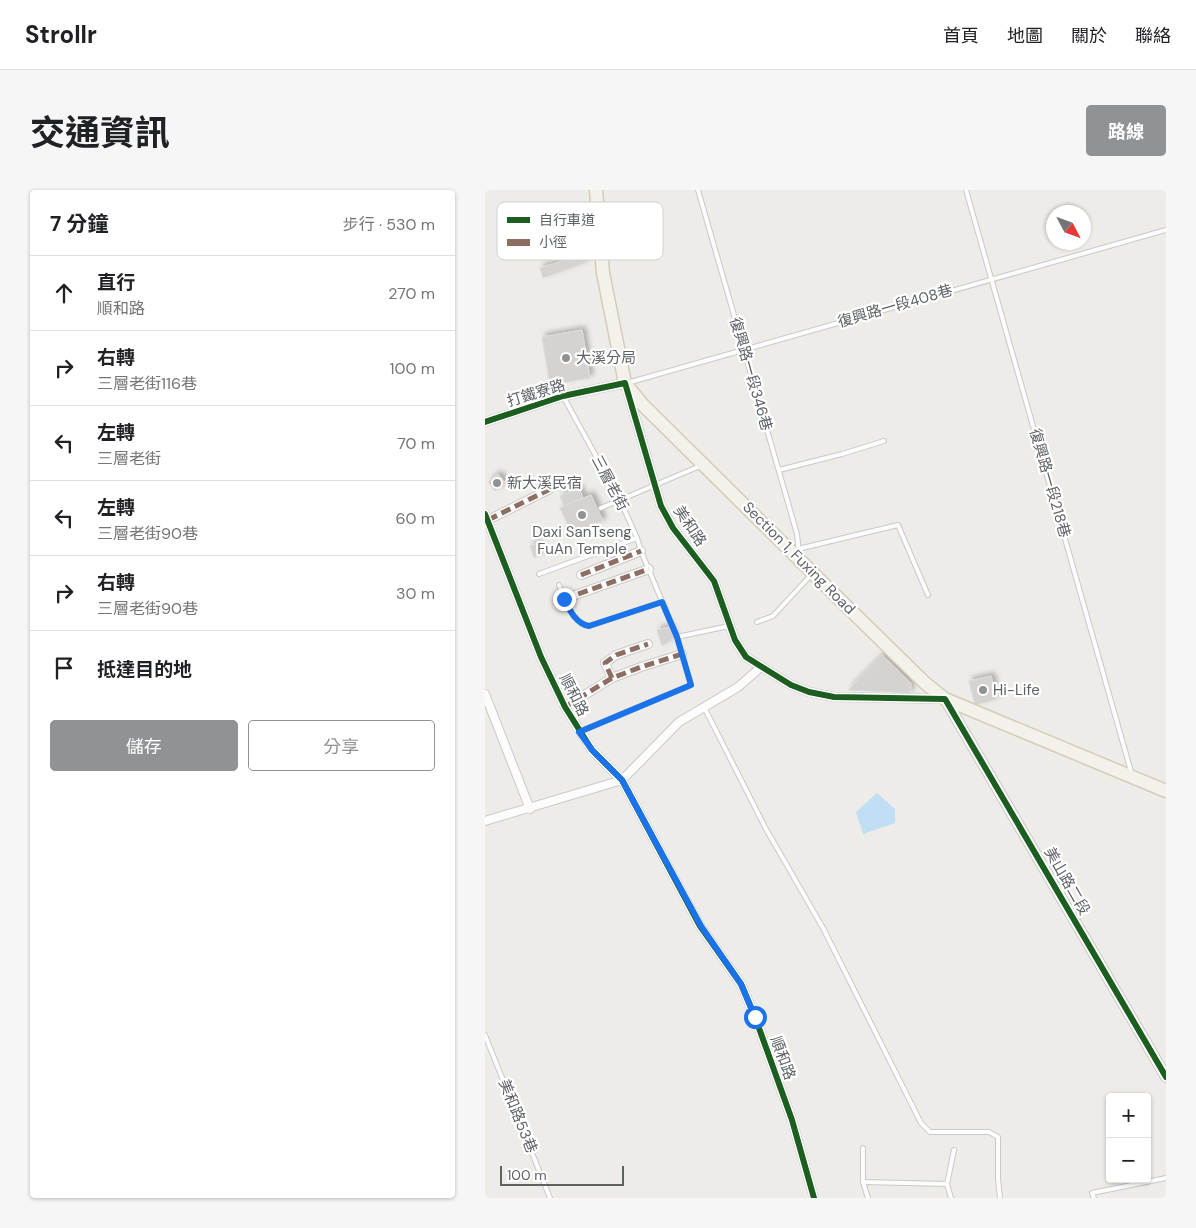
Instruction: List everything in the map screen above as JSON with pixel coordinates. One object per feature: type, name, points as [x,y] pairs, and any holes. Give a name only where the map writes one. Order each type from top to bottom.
[{"type":"main road","name":"Section 1, Fuxing Road","points":[[602,260],[625,383],[642,404],[799,554],[813,573],[925,683],[945,699],[1166,792]]},
{"type":"street","name":"打鐵寮路","points":[[485,422],[563,396],[625,383]]},
{"type":"street","name":"美和路","points":[[625,383],[661,506],[673,528],[714,581],[729,626],[739,648],[746,657],[791,685],[809,692],[834,697],[945,699]]},
{"type":"street","points":[[487,517],[550,489]]},
{"type":"street","name":"順和路","points":[[487,517],[541,657],[565,707],[592,750],[622,780],[701,926],[741,984],[755,1017],[792,1120],[814,1198]]},
{"type":"street","points":[[581,575],[641,551]]},
{"type":"street","points":[[564,599],[649,569]]},
{"type":"street","points":[[612,678],[605,663],[617,655],[648,644]]},
{"type":"street","points":[[565,707],[612,678],[683,654]]},
{"type":"street","points":[[485,821],[622,780],[679,722],[737,687],[761,667]]},
{"type":"street","points":[[485,694],[530,808]]},
{"type":"street","name":"美山路二段","points":[[945,699],[1166,1077]]},
{"type":"lane","name":"復興路一段346巷","points":[[698,190],[797,534],[799,554]]},
{"type":"lane","name":"復興路一段218巷","points":[[967,190],[1133,777]]},
{"type":"lane","name":"復興路一段408巷","points":[[625,383],[1166,230]]},
{"type":"lane","name":"三層老街","points":[[563,396],[620,500],[637,538],[677,637],[691,685],[579,732]]},
{"type":"lane","points":[[779,470],[884,441]]},
{"type":"lane","points":[[601,508],[705,464]]},
{"type":"lane","points":[[799,554],[898,525],[928,595]]},
{"type":"lane","points":[[539,574],[637,538]]},
{"type":"lane","points":[[757,622],[773,616],[813,573]]},
{"type":"lane","points":[[559,585],[564,599],[577,619],[584,625],[589,626],[662,602]]},
{"type":"lane","points":[[677,637],[729,626]]},
{"type":"lane","points":[[704,707],[766,829],[823,928],[921,1123],[930,1132],[989,1132],[997,1137],[1000,1198]]},
{"type":"lane","name":"美和路53巷","points":[[485,1035],[550,1198]]},
{"type":"lane","points":[[863,1148],[863,1182],[868,1198]]},
{"type":"lane","points":[[951,1198],[947,1184],[954,1150]]},
{"type":"lane","points":[[1093,1198],[1092,1193],[1166,1178]]},
{"type":"lane","points":[[863,1182],[947,1184]]},
{"type":"water","points":[[877,793],[895,809],[895,823],[863,834],[856,812]]},
{"type":"building","points":[[566,260],[584,260],[585,263],[543,278],[540,268]]},
{"type":"building","name":"大溪分局","points":[[582,330],[590,378],[550,385],[542,337]]},
{"type":"building","name":"新大溪民宿","points":[[498,474],[506,484],[495,491],[488,482]]},
{"type":"building","points":[[579,488],[583,498],[564,506],[560,496]]},
{"type":"building","name":"Daxi SanTseng FuAn Temple","points":[[591,495],[603,521],[572,534],[560,508]]},
{"type":"building","points":[[538,543],[543,552],[534,558],[530,546]]},
{"type":"building","points":[[669,627],[674,638],[662,646],[657,630]]},
{"type":"building","points":[[882,655],[911,683],[910,693],[848,690]]},
{"type":"building","name":"Hi-Life","points":[[991,676],[997,699],[975,705],[969,681]]},
{"type":"marked path","points":[[488,520],[550,489]]},
{"type":"marked path","points":[[581,575],[641,551]]},
{"type":"marked path","points":[[564,599],[649,569]]},
{"type":"marked path","points":[[612,678],[605,663],[616,655],[648,644]]},
{"type":"marked path","points":[[565,707],[612,678],[682,654]]},
{"type":"cycle path","points":[[485,422],[563,396],[625,383],[661,506],[673,528],[714,581],[735,640],[746,657],[791,685],[809,692],[834,697],[945,699],[1166,1077]]},
{"type":"cycle path","points":[[485,514],[541,657],[565,707],[592,750],[622,780],[700,926],[741,984],[755,1017],[792,1120],[814,1198]]},
{"type":"place","name":"大溪分局","points":[[566,358]]},
{"type":"place","name":"新大溪民宿","points":[[497,483]]},
{"type":"place","name":"Daxi SanTseng FuAn Temple","points":[[582,515]]},
{"type":"place","name":"Hi-Life","points":[[983,690]]},
{"type":"route","points":[[564,599],[570,611],[577,619],[584,625],[589,626],[662,602],[683,654],[691,685],[579,732],[592,750],[622,780],[701,926],[741,984],[755,1017]]}]
